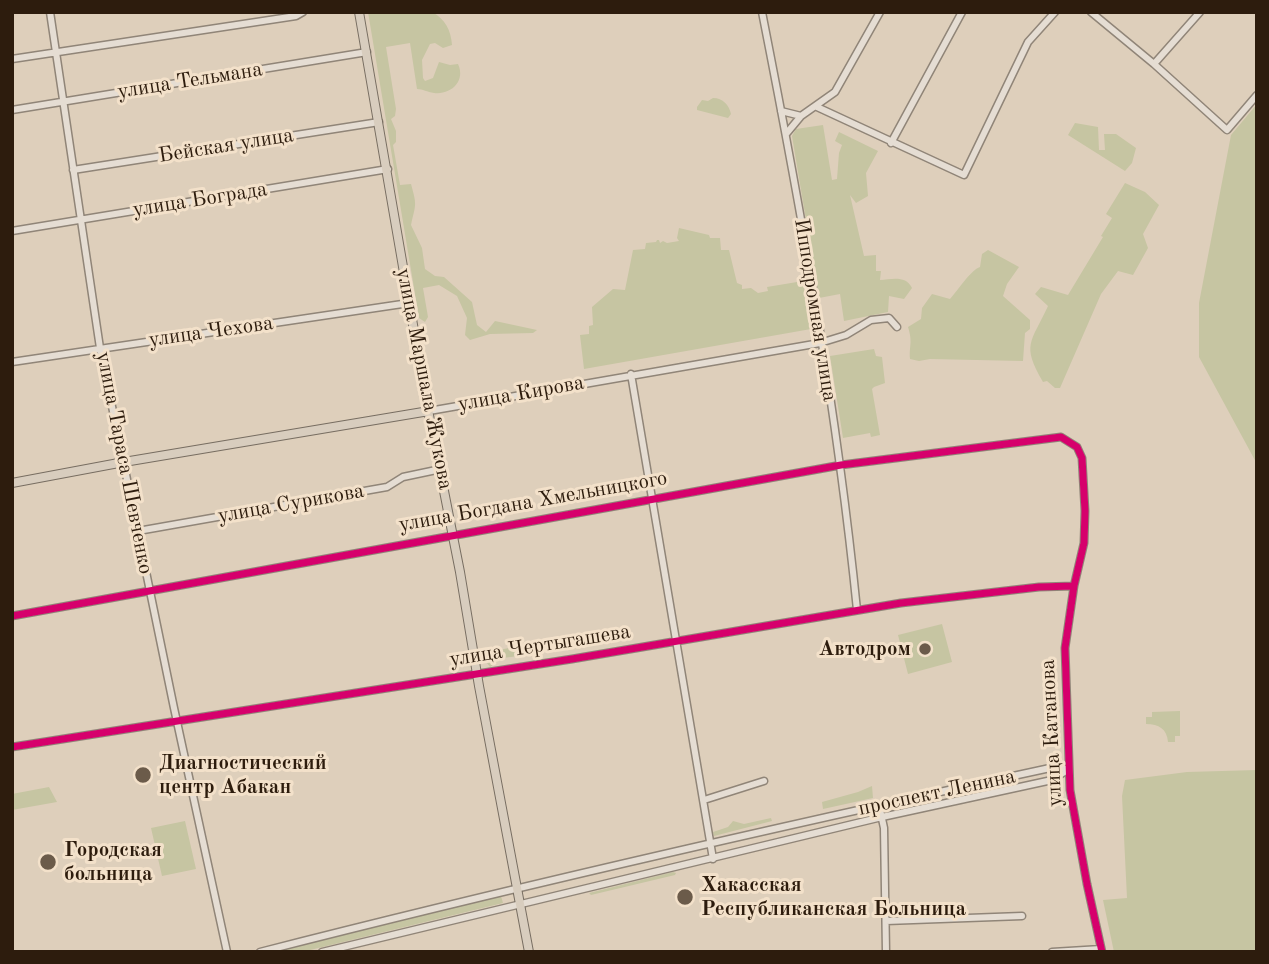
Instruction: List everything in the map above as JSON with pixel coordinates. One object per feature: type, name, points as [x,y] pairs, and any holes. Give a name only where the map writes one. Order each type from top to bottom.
[{"type":"main road","name":"улица Маршала Жукова","points":[[359,12],[409,303],[529,952]]},
{"type":"main road","name":"улица Кирова","points":[[12,483],[429,411]]},
{"type":"street","name":"улица Тараса Шевченко","points":[[50,12],[100,348],[227,952]]},
{"type":"street","points":[[12,59],[296,16],[303,12]]},
{"type":"street","name":"Ипподромная улица","points":[[762,12],[786,134],[841,465],[857,610]]},
{"type":"street","points":[[786,134],[801,116],[835,92],[880,12]]},
{"type":"street","points":[[891,143],[962,12]]},
{"type":"street","points":[[817,107],[964,175],[1028,42],[1055,12]]},
{"type":"street","points":[[1091,12],[1227,130],[1257,95]]},
{"type":"street","points":[[1154,64],[1200,12]]},
{"type":"street","name":"улица Тельмана","points":[[12,110],[367,52]]},
{"type":"street","points":[[781,111],[801,116]]},
{"type":"street","name":"Бейская улица","points":[[73,170],[379,122]]},
{"type":"street","name":"улица Бограда","points":[[12,231],[388,169]]},
{"type":"street","name":"улица Чехова","points":[[12,362],[409,303]]},
{"type":"street","name":"улица Кирова","points":[[429,411],[820,343],[846,335],[871,320],[890,318],[897,327]]},
{"type":"street","points":[[631,374],[713,859]]},
{"type":"street","name":"улица Богдана Хмельницкого","points":[[12,616],[841,465],[1061,436]]},
{"type":"street","name":"улица Катанова","points":[[1061,436],[1077,447],[1082,458],[1084,543],[1074,586],[1065,648],[1069,769],[1073,815],[1101,950]]},
{"type":"street","name":"улица Сурикова","points":[[138,531],[387,487],[403,477],[441,469]]},
{"type":"street","name":"улица Чертыгашева","points":[[12,747],[477,674],[857,610],[988,592],[1074,586]]},
{"type":"street","name":"проспект Ленина","points":[[260,952],[516,889],[879,805],[1050,768],[1069,769]]},
{"type":"street","name":"проспект Ленина","points":[[321,952],[882,817],[1052,780],[1069,769]]},
{"type":"street","points":[[704,800],[764,781]]},
{"type":"street","points":[[879,805],[882,817],[886,952]]},
{"type":"street","points":[[886,921],[1022,916]]},
{"type":"street","points":[[1052,952],[1101,950]]},
{"type":"green space","points":[[368,12],[432,12],[437,15],[450,34],[452,45],[443,48],[435,43],[430,44],[422,60],[423,78],[425,81],[433,78],[439,62],[458,64],[460,70],[455,86],[446,92],[434,93],[417,89],[410,43],[386,47],[396,109],[395,116],[391,119],[396,131],[396,142],[393,145],[400,185],[411,184],[415,204],[411,225],[422,248],[425,269],[435,276],[444,277],[472,302],[477,325],[486,332],[495,321],[537,330],[533,333],[490,334],[470,340],[465,335],[467,318],[457,296],[439,285],[423,288],[428,317],[425,322],[419,318]]},
{"type":"green space","points":[[720,99],[727,105],[731,114],[728,118],[697,110],[702,100]]},
{"type":"green space","points":[[1257,104],[1257,464],[1199,357],[1199,303],[1231,135]]},
{"type":"green space","points":[[1075,123],[1098,127],[1099,150],[1105,150],[1104,134],[1116,134],[1136,148],[1132,163],[1125,171],[1068,135]]},
{"type":"green space","points":[[823,125],[832,180],[837,179],[842,145],[835,141],[839,132],[878,151],[866,173],[868,196],[856,203],[850,195],[864,256],[876,255],[876,271],[881,271],[880,280],[902,279],[912,288],[904,299],[889,296],[888,312],[844,321],[840,294],[819,298],[792,136],[796,129]]},
{"type":"green space","points":[[1125,183],[1145,192],[1159,205],[1143,234],[1148,248],[1133,275],[1118,271],[1101,294],[1060,388],[1055,388],[1047,381],[1043,382],[1030,351],[1033,336],[1048,306],[1035,294],[1041,287],[1068,295],[1103,237],[1101,236],[1112,218],[1106,214]]},
{"type":"green space","points":[[679,228],[709,235],[710,238],[720,238],[721,250],[729,250],[737,283],[742,285],[742,289],[751,288],[758,293],[768,291],[767,287],[803,281],[811,329],[584,369],[580,335],[589,334],[589,326],[593,325],[592,307],[613,289],[625,290],[633,250],[645,249],[646,243],[657,240],[660,243],[679,241]]},
{"type":"green space","points":[[988,250],[1019,267],[1007,284],[1003,296],[1030,320],[1030,329],[1025,333],[1023,361],[910,359],[911,340],[908,327],[921,319],[922,308],[932,294],[950,299],[980,267],[982,254]]},
{"type":"green space","points":[[874,349],[876,356],[882,357],[885,383],[872,389],[880,435],[871,437],[870,433],[843,438],[830,356]]},
{"type":"green space","name":"Автодром","points":[[942,624],[952,662],[908,674],[898,635]]},
{"type":"green space","points":[[524,645],[538,646],[542,653],[503,658],[490,667],[484,659],[489,652]]},
{"type":"green space","points":[[1180,711],[1180,736],[1175,736],[1175,742],[1168,742],[1162,728],[1146,724],[1146,717],[1152,717],[1152,712]]},
{"type":"green space","points":[[1257,770],[1257,952],[1114,952],[1103,900],[1127,898],[1122,796],[1125,780],[1187,772]]},
{"type":"green space","points":[[872,786],[873,798],[823,809],[822,802]]},
{"type":"green space","points":[[49,787],[57,802],[12,810],[12,794]]},
{"type":"green space","points":[[771,818],[772,821],[714,836],[713,832],[728,827],[733,821],[744,824]]},
{"type":"green space","points":[[185,821],[196,869],[162,876],[151,828]]},
{"type":"green space","points":[[673,872],[675,875],[591,895],[589,893]]},
{"type":"green space","points":[[501,896],[503,903],[302,952],[274,952]]},
{"type":"cycle path","points":[[12,616],[841,465],[1061,437],[1077,447],[1082,458],[1084,543],[1074,586],[1065,648],[1070,790],[1102,952]]},
{"type":"cycle path","points":[[12,747],[572,659],[901,603],[1039,587],[1074,586]]},
{"type":"place","name":"Автодром","points":[[925,649]]},
{"type":"place","name":"Диагностический центр Абакан","points":[[143,775]]},
{"type":"place","name":"Городская больница","points":[[48,862]]},
{"type":"place","name":"Хакасская Республиканская Больница","points":[[685,897]]}]
